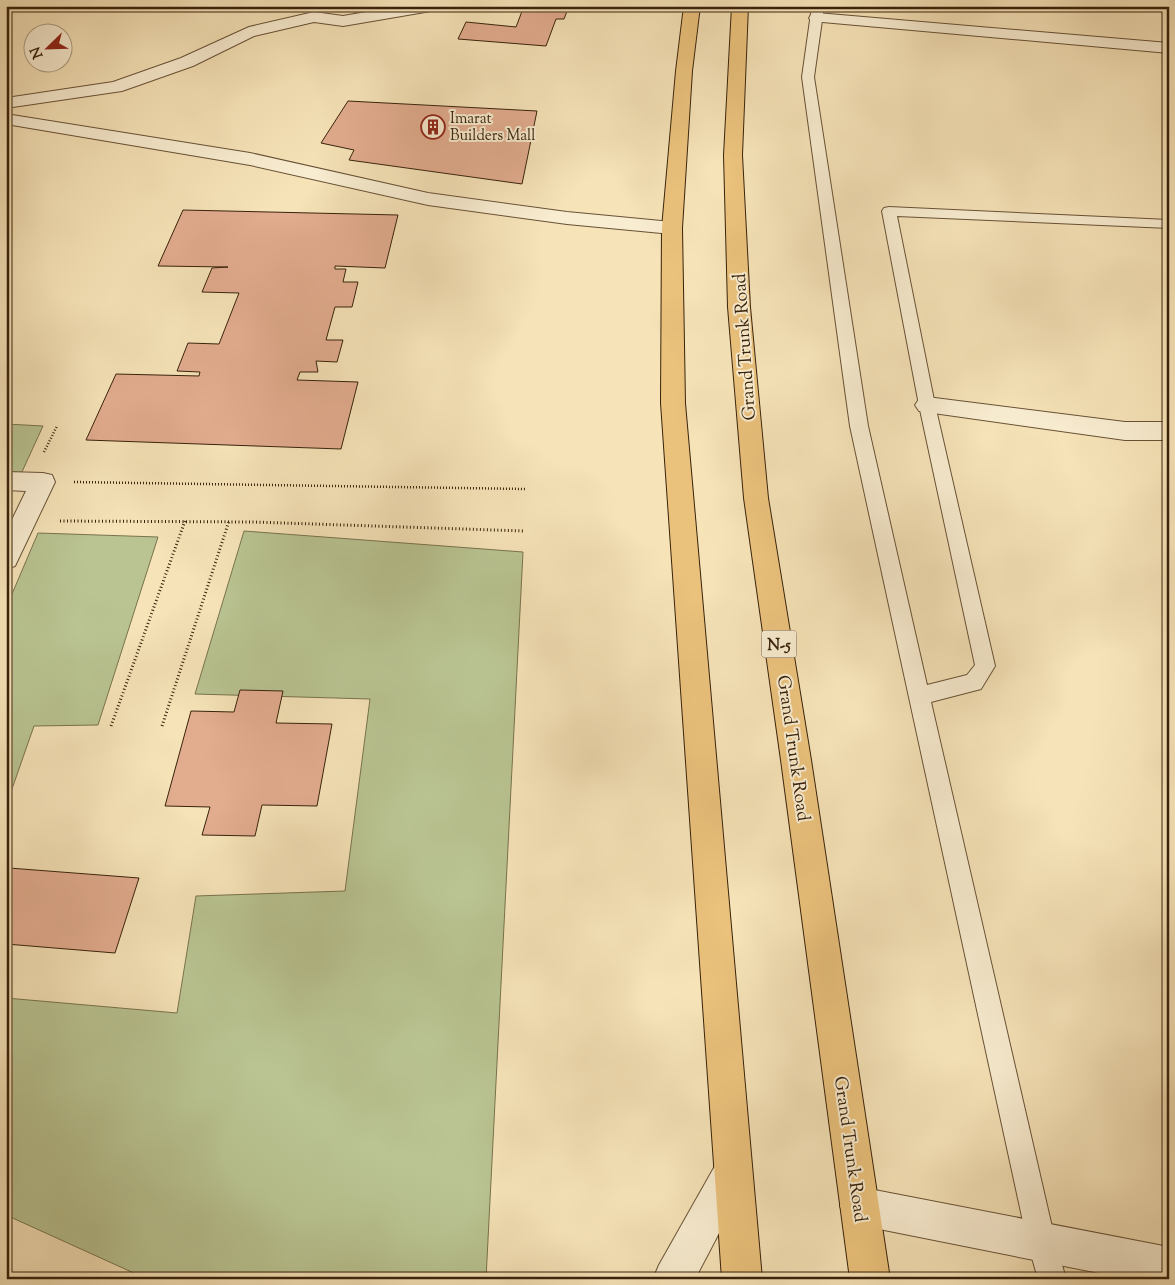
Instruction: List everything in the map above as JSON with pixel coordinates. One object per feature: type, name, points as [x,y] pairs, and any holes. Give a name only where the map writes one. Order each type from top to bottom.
[{"type":"highway","points":[[692,6],[684,71],[672,228],[673,404],[742,1279]]},
{"type":"highway","name":"Grand Trunk Road","points":[[740,6],[733,155],[739,307],[756,498],[796,760],[870,1279]]},
{"type":"street","points":[[6,103],[116,87],[187,62],[249,32],[314,16],[344,21],[431,6]]},
{"type":"street","points":[[818,12],[1169,48]]},
{"type":"street","points":[[6,119],[250,159],[428,199],[566,218],[672,228]]},
{"type":"street","points":[[927,405],[1125,431],[1169,431]]},
{"type":"street","points":[[6,480],[43,482],[6,559]]},
{"type":"street","points":[[673,1279],[733,1170]]},
{"type":"street","points":[[859,1206],[1041,1240],[1169,1267]]},
{"type":"lane","points":[[818,12],[808,77],[857,416],[1041,1240],[1052,1279]]},
{"type":"lane","points":[[919,696],[974,683],[986,666],[927,405],[889,211],[1169,224]]},
{"type":"path","points":[[43,482],[526,489]]},
{"type":"path","points":[[24,521],[229,522],[524,530]]},
{"type":"path","points":[[111,726],[185,522]]},
{"type":"path","points":[[162,726],[229,522]]},
{"type":"green space","points":[[6,424],[43,426],[21,474],[6,473]]},
{"type":"green space","points":[[244,531],[523,552],[486,1279],[147,1279],[6,1215],[6,998],[177,1013],[196,896],[345,891],[370,699],[195,694]]},
{"type":"green space","points":[[38,533],[158,537],[98,725],[34,726],[6,806],[6,608]]},
{"type":"building","points":[[351,6],[409,6],[357,15]]},
{"type":"building","points":[[524,6],[569,6],[564,19],[556,19],[546,46],[458,39],[466,22],[516,27]]},
{"type":"building","name":"Imarat Builders Mall","points":[[348,101],[537,111],[522,184],[349,160],[354,150],[321,143]]},
{"type":"building","points":[[183,210],[398,215],[385,268],[335,266],[335,269],[346,269],[343,282],[358,282],[352,307],[335,307],[326,340],[343,340],[337,362],[316,361],[318,372],[300,372],[297,380],[358,382],[341,449],[86,440],[116,374],[199,376],[200,372],[177,371],[188,343],[219,344],[239,293],[202,292],[212,268],[228,267],[158,266]]},
{"type":"building","points":[[240,690],[283,691],[276,723],[332,724],[317,806],[262,805],[255,836],[202,835],[210,807],[165,806],[191,711],[234,712]]},
{"type":"building","points":[[9,868],[139,878],[115,953],[6,944],[6,874]]},
{"type":"place","name":"Imarat Builders Mall","points":[[433,127]]}]
